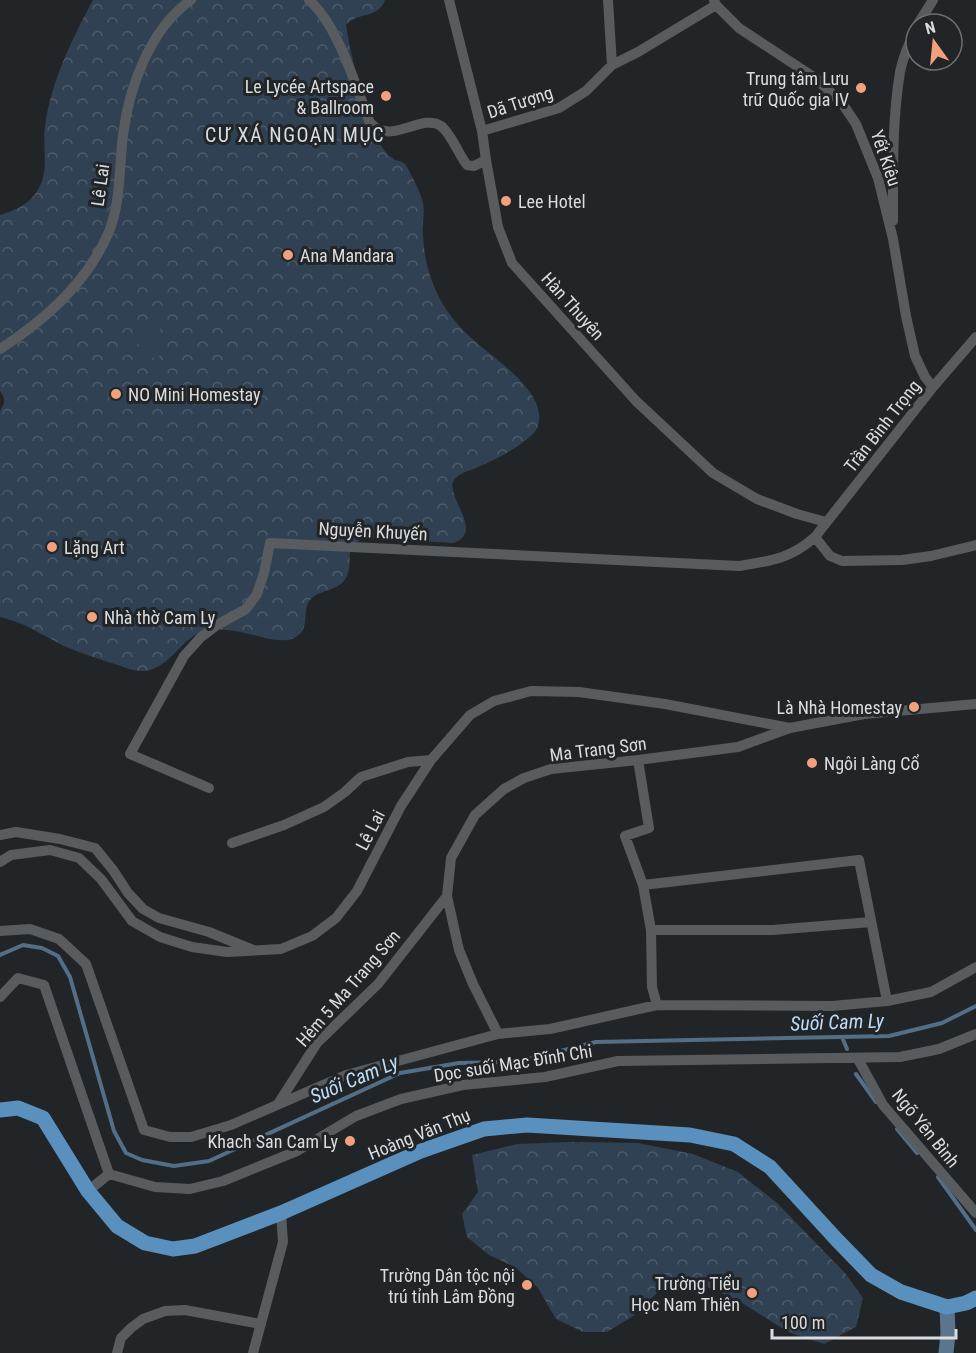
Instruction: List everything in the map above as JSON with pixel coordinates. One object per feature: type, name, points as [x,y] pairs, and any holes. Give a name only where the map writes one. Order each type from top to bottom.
[{"type":"main road","name":"Hoàng Văn Thụ","points":[[0,1110],[18,1108],[43,1118],[88,1191],[117,1226],[145,1243],[172,1249],[195,1246],[281,1214],[421,1151],[484,1129],[527,1125],[690,1135],[734,1144],[770,1167],[871,1275],[901,1292],[947,1307]]},
{"type":"main road","points":[[947,1307],[976,1298]]},
{"type":"street","name":"Lê Lai","points":[[0,349],[46,316],[72,291],[96,256],[109,232],[118,195],[123,135],[134,83],[156,38],[179,9],[191,0]]},
{"type":"street","points":[[309,0],[330,25],[343,52],[370,123],[378,129],[393,132],[432,122],[447,131],[466,165],[474,166],[486,160]]},
{"type":"street","name":"Hàn Thuyên","points":[[449,0],[482,131],[498,227],[512,263],[636,401],[713,474],[757,499],[826,522]]},
{"type":"street","points":[[608,0],[612,65]]},
{"type":"street","name":"Dã Tượng","points":[[482,131],[559,108],[586,91],[612,65],[638,52],[715,2]]},
{"type":"street","name":"Yết Kiêu","points":[[715,2],[738,28],[815,78],[842,103],[856,124],[878,178],[893,239],[915,356],[925,377],[933,387]]},
{"type":"street","points":[[893,239],[894,156],[900,71],[904,57]]},
{"type":"street","name":"Trần Bình Trọng","points":[[815,537],[933,387],[976,337]]},
{"type":"street","points":[[815,537],[830,556],[842,561],[902,560],[931,556],[976,545]]},
{"type":"street","name":"Nguyễn Khuyến","points":[[209,788],[130,754],[184,656],[201,637],[246,609],[257,594],[270,543],[739,566],[777,560],[802,548],[815,537]]},
{"type":"street","name":"Lê Lai","points":[[0,862],[11,855],[50,850],[79,858],[101,879],[132,921],[160,937],[192,947],[227,952],[281,949],[312,936],[336,918],[357,891],[401,806],[431,760],[470,715],[494,700],[531,691],[579,692],[665,704],[790,728]]},
{"type":"street","points":[[790,728],[864,714],[976,704]]},
{"type":"street","name":"Ma Trang Sơn","points":[[498,1034],[459,950],[447,896],[451,858],[475,815],[504,789],[524,778],[552,769],[738,747],[790,728]]},
{"type":"street","points":[[232,843],[284,825],[324,807],[361,777],[408,762],[431,760]]},
{"type":"street","points":[[638,760],[649,828],[625,837],[643,885],[651,930],[652,987],[657,1005]]},
{"type":"street","points":[[0,835],[16,832],[60,838],[94,848],[143,909],[159,918],[209,932],[256,951]]},
{"type":"street","points":[[643,885],[859,860],[887,1001]]},
{"type":"street","name":"Hẻm 5 Ma Trang Sơn","points":[[278,1104],[317,1042],[378,984],[447,896]]},
{"type":"street","points":[[651,930],[773,930],[871,922]]},
{"type":"street","points":[[0,931],[30,929],[59,939],[86,964],[144,1130],[170,1137],[190,1137],[231,1125],[346,1075],[498,1034],[550,1029],[657,1005],[832,1006],[887,1001],[931,992],[976,968]]},
{"type":"street","points":[[0,997],[18,978],[44,985],[109,1174],[88,1191]]},
{"type":"street","name":"Dọc suối Mạc Đĩnh Chi","points":[[109,1174],[155,1187],[190,1189],[223,1181],[297,1151],[356,1116],[401,1099],[463,1085],[545,1077],[618,1062],[900,1057],[939,1049],[976,1034]]},
{"type":"street","name":"Ngõ Yên Bình","points":[[858,1059],[883,1105],[976,1213]]},
{"type":"street","points":[[254,1353],[283,1242],[281,1214]]},
{"type":"street","points":[[946,1353],[947,1307]]},
{"type":"street","points":[[117,1353],[121,1338],[131,1328],[143,1319],[165,1311],[185,1310],[261,1324]]},
{"type":"street","points":[[948,1333],[954,1353]]},
{"type":"green space","points":[[93,0],[385,0],[377,10],[356,18],[346,25],[371,132],[387,154],[406,165],[420,193],[424,207],[425,255],[433,285],[442,303],[472,339],[519,379],[535,402],[539,414],[538,426],[529,438],[485,464],[462,473],[454,480],[452,486],[466,526],[461,539],[453,543],[364,538],[357,542],[351,550],[349,570],[344,581],[310,600],[306,608],[303,630],[294,638],[278,640],[235,631],[212,629],[195,635],[161,665],[144,671],[76,651],[22,624],[0,617],[0,411],[4,401],[0,391],[0,215],[23,205],[40,186],[45,164],[44,133],[52,93],[70,45]]},
{"type":"green space","points":[[158,323],[168,353],[144,361],[134,332]]},
{"type":"green space","points":[[638,1143],[693,1154],[738,1172],[777,1203],[845,1273],[863,1298],[856,1327],[824,1344],[788,1332],[739,1301],[696,1282],[662,1288],[633,1316],[607,1332],[583,1332],[556,1319],[538,1288],[515,1267],[489,1255],[467,1237],[462,1214],[478,1192],[472,1155],[517,1144]]},
{"type":"waterway","name":"Suối Cam Ly","points":[[0,955],[23,945],[42,948],[58,956],[70,977],[114,1131],[126,1153],[142,1160],[174,1166],[209,1161],[400,1073],[459,1063],[517,1062],[596,1042],[889,1036],[942,1023],[976,1006]]},
{"type":"waterway","points":[[842,1037],[847,1049]]},
{"type":"waterway","points":[[856,1074],[876,1102]]},
{"type":"waterway","points":[[897,1129],[917,1153]]},
{"type":"waterway","points":[[938,1177],[976,1230]]},
{"type":"place","name":"Trung tâm Lưu trữ Quốc gia IV","points":[[861,88]]},
{"type":"place","name":"Le Lycée Artspace & Ballroom","points":[[386,96]]},
{"type":"place","name":"Lee Hotel","points":[[506,201]]},
{"type":"place","name":"Ana Mandara","points":[[288,255]]},
{"type":"place","name":"NO Mini Homestay","points":[[116,394]]},
{"type":"place","name":"Lặng Art","points":[[52,547]]},
{"type":"place","name":"Nhà thờ Cam Ly","points":[[92,617]]},
{"type":"place","name":"Là Nhà Homestay","points":[[914,707]]},
{"type":"place","name":"Ngôi Làng Cổ","points":[[812,763]]},
{"type":"place","name":"Khach San Cam Ly","points":[[350,1141]]},
{"type":"place","name":"Trường Dân tộc nội trú tỉnh Lâm Đồng","points":[[527,1285]]},
{"type":"place","name":"Trường Tiểu Học Nam Thiên","points":[[752,1293]]},
{"type":"district","name":"CƯ XÁ NGOẠN MỤC","points":[[295,135]]}]
